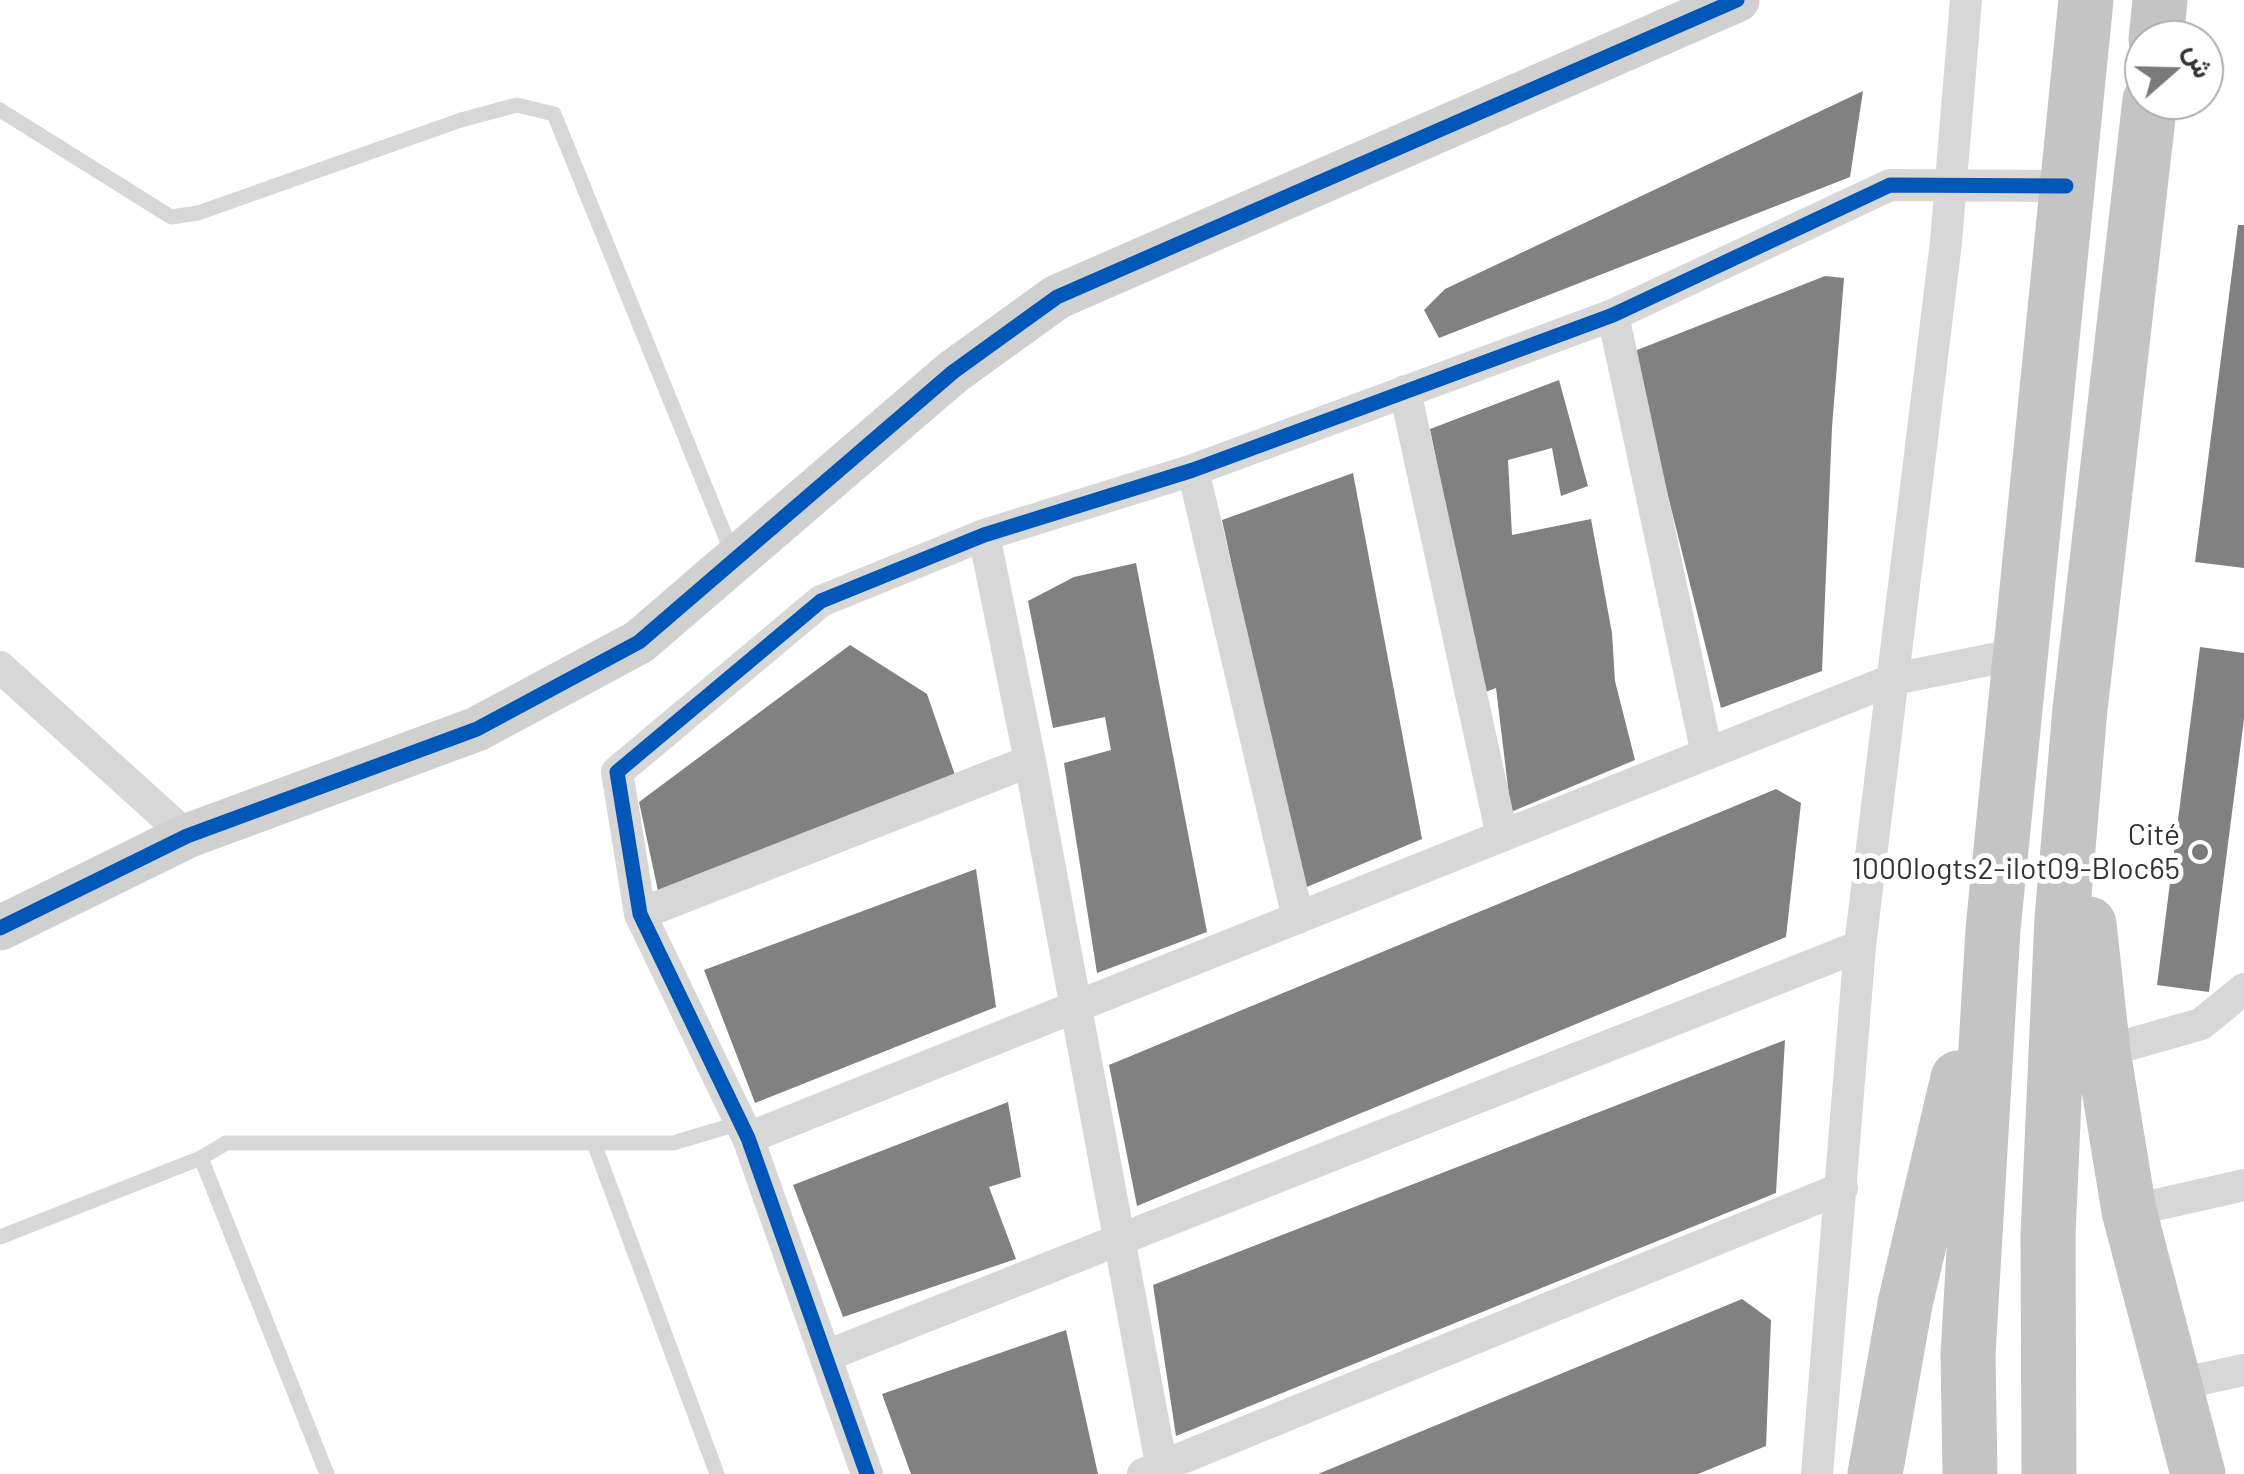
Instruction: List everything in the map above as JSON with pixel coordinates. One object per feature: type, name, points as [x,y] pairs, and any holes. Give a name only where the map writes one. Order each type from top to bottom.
[{"type":"highway","points":[[1970,1474],[1968,1354],[1993,929],[2086,0]]},
{"type":"highway","points":[[2048,1474],[2048,1235],[2062,918],[2148,120]]},
{"type":"highway","points":[[2074,791],[2103,1052],[2129,1211],[2198,1474]]},
{"type":"highway","points":[[1875,1474],[1905,1304],[1993,929]]},
{"type":"street","points":[[3,923],[187,836],[477,729],[639,642],[952,372],[1057,297],[1737,0]]},
{"type":"street","points":[[1817,1474],[1860,946],[1946,242],[1966,0]]},
{"type":"street","points":[[868,1474],[744,1130],[640,914],[617,772],[821,601],[984,535],[1193,470],[1612,315],[1890,185],[2066,186]]},
{"type":"street","points":[[1612,315],[1706,754]]},
{"type":"street","points":[[1405,392],[1502,836]]},
{"type":"street","points":[[1193,470],[1298,918]]},
{"type":"street","points":[[984,535],[1119,1237],[1156,1471],[1842,1188]]},
{"type":"street","points":[[744,1130],[1076,1007],[1894,679],[2018,654]]},
{"type":"street","points":[[0,667],[187,836]]},
{"type":"street","points":[[640,914],[1030,761]]},
{"type":"street","points":[[826,1356],[1860,946]]},
{"type":"street","points":[[2103,1052],[2202,1024],[2244,989]]},
{"type":"street","points":[[2129,1211],[2244,1185]]},
{"type":"street","points":[[2174,1386],[2244,1370]]},
{"type":"lane","points":[[0,110],[171,217],[198,213],[498,110],[517,105],[554,114],[734,558]]},
{"type":"lane","points":[[0,1237],[201,1158],[226,1143],[595,1146],[672,1143],[744,1130]]},
{"type":"lane","points":[[595,1146],[717,1474]]},
{"type":"lane","points":[[201,1158],[327,1474]]},
{"type":"building","points":[[1863,91],[1850,177],[1439,338],[1424,310],[1445,289]]},
{"type":"building","points":[[2238,225],[2244,225],[2244,568],[2195,562]]},
{"type":"building","points":[[1825,276],[1844,278],[1832,427],[1822,671],[1721,708],[1632,352]]},
{"type":"building","points":[[1559,380],[1588,486],[1561,496],[1552,448],[1508,460],[1512,535],[1591,519],[1612,633],[1615,681],[1635,760],[1511,812],[1496,688],[1483,693],[1430,429]]},
{"type":"building","points":[[1353,473],[1422,839],[1302,889],[1222,520]]},
{"type":"building","points":[[1136,563],[1207,932],[1097,973],[1064,763],[1111,750],[1105,717],[1053,728],[1028,601],[1074,577]]},
{"type":"building","points":[[850,645],[927,694],[956,778],[658,891],[639,802]]},
{"type":"building","name":"Cité 1000logts2-ilot09-Bloc65","points":[[2200,647],[2244,653],[2244,719],[2209,992],[2157,985]]},
{"type":"building","points":[[1776,789],[1801,803],[1786,937],[1137,1206],[1109,1065]]},
{"type":"building","points":[[976,869],[996,1007],[755,1103],[704,970]]},
{"type":"building","points":[[1785,1040],[1776,1193],[1176,1436],[1153,1285]]},
{"type":"building","points":[[1008,1102],[1021,1177],[989,1187],[1016,1259],[843,1317],[793,1185]]},
{"type":"building","points":[[1742,1299],[1771,1320],[1766,1446],[1698,1474],[1318,1474]]},
{"type":"building","points":[[1066,1330],[1098,1474],[911,1474],[882,1394]]},
{"type":"cycle path","points":[[0,928],[187,836],[477,729],[639,642],[953,372],[1057,297],[1737,0]]},
{"type":"cycle path","points":[[867,1474],[748,1138],[640,914],[617,772],[821,601],[984,535],[1193,470],[1613,315],[1890,185],[2066,186]]},
{"type":"place","name":"Cité 1000logts2-ilot09-Bloc65","points":[[2200,852]]}]
